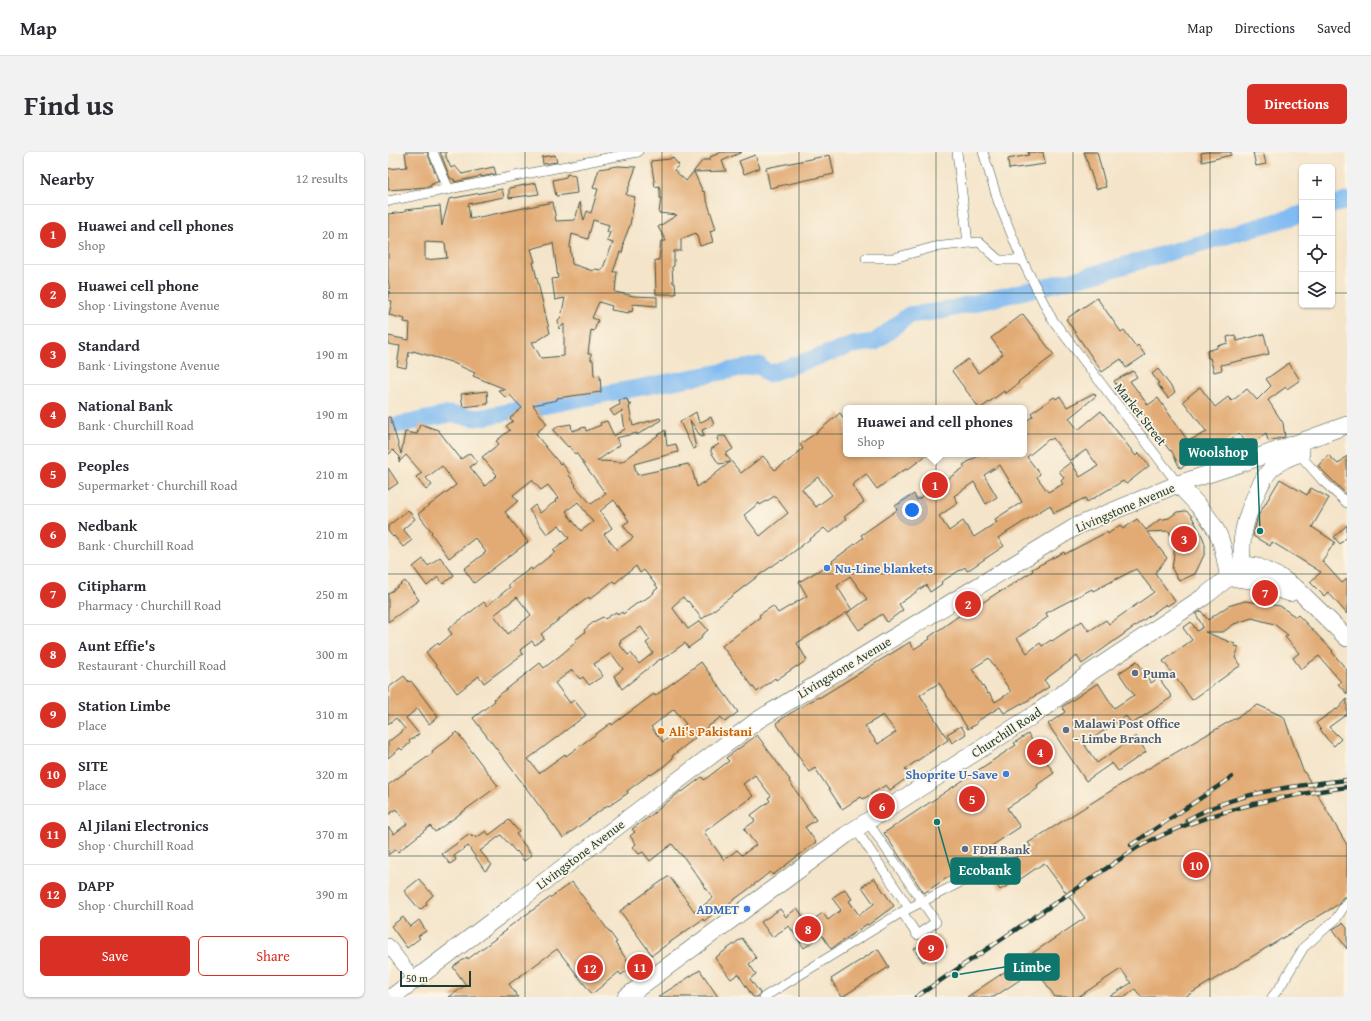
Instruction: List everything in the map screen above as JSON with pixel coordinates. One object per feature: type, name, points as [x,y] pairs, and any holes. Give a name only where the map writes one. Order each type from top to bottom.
[{"type":"highway","name":"Livingstone Avenue","points":[[392,997],[758,720],[1077,526],[1178,484],[1246,462],[1347,425]]},
{"type":"highway","points":[[1347,437],[1292,456],[1272,468],[1261,482],[1244,530],[1241,547],[1242,564],[1258,567],[1281,578],[1297,589],[1347,638]]},
{"type":"highway","points":[[1246,462],[1254,468],[1261,482]]},
{"type":"highway","points":[[1178,484],[1201,509],[1217,532],[1222,543],[1229,577],[1251,580],[1284,591],[1310,603]]},
{"type":"highway","points":[[1217,532],[1231,534],[1244,530]]},
{"type":"highway","name":"Churchill Road","points":[[626,997],[861,824],[1037,713],[1091,672],[1205,596],[1229,577],[1242,564]]},
{"type":"main road","points":[[388,945],[415,980]]},
{"type":"street","points":[[433,152],[449,190]]},
{"type":"street","points":[[388,201],[638,152]]},
{"type":"street","points":[[957,152],[968,243]]},
{"type":"street","name":"Market Street","points":[[983,152],[998,201],[1022,260],[1052,319],[1178,484]]},
{"type":"street","points":[[866,258],[894,258],[934,247],[979,242],[999,260],[1022,260]]},
{"type":"street","points":[[1292,456],[1347,503]]},
{"type":"street","points":[[861,824],[897,864],[936,922],[917,935],[906,910],[861,824]]},
{"type":"street","points":[[764,997],[906,910],[963,881],[992,862]]},
{"type":"street","points":[[885,872],[897,864]]},
{"type":"street","points":[[1272,997],[1280,987],[1304,947],[1336,919],[1347,902]]},
{"type":"building","points":[[405,152],[427,152],[439,182],[434,182],[434,184],[427,187],[388,190],[388,169],[407,167]]},
{"type":"building","points":[[440,152],[446,152],[446,157],[451,168],[455,166],[462,174],[494,167],[496,174],[481,177],[481,175],[454,182],[455,180],[450,178]]},
{"type":"building","points":[[722,152],[742,152],[722,161],[726,171],[694,172],[703,192],[704,191],[716,229],[710,231],[713,242],[700,246],[696,233],[681,239],[681,251],[674,251],[674,266],[672,267],[673,283],[675,283],[676,294],[656,294],[655,260],[659,260],[661,241],[666,241],[658,227],[677,215],[659,213],[661,198],[660,191],[659,186],[655,187],[651,161],[670,159],[672,157],[679,165],[674,170],[686,181],[703,160],[710,160],[710,157]]},
{"type":"building","points":[[1028,152],[1043,152],[1045,164],[1009,169],[1008,159],[1029,155]]},
{"type":"building","points":[[1084,152],[1097,152],[1106,187],[1096,189]]},
{"type":"building","points":[[1231,152],[1231,155],[1202,162],[1201,153]]},
{"type":"building","points":[[1253,152],[1263,152],[1266,164],[1256,166]]},
{"type":"building","points":[[555,155],[557,162],[543,164],[542,157]]},
{"type":"building","points":[[755,155],[760,168],[744,174],[739,161]]},
{"type":"building","points":[[830,155],[834,174],[770,188],[766,168]]},
{"type":"building","points":[[618,166],[636,167],[626,195],[635,197],[630,225],[623,243],[622,253],[620,252],[613,272],[617,272],[615,292],[634,296],[657,297],[657,306],[633,304],[632,312],[629,311],[629,313],[611,310],[612,306],[599,302],[592,318],[598,320],[594,331],[591,330],[588,354],[591,354],[591,360],[593,360],[594,376],[600,375],[601,392],[557,398],[557,400],[533,405],[547,424],[536,433],[537,436],[560,464],[562,463],[570,474],[569,475],[576,485],[575,486],[591,504],[606,494],[576,453],[575,454],[553,430],[559,426],[571,424],[572,431],[585,427],[586,431],[601,425],[600,423],[607,421],[614,436],[625,429],[622,411],[614,416],[610,410],[620,405],[619,400],[627,399],[629,405],[632,404],[629,407],[633,426],[660,418],[661,420],[637,435],[637,433],[616,438],[620,445],[597,461],[622,462],[665,430],[667,446],[676,444],[678,452],[634,464],[637,475],[688,464],[692,470],[697,487],[703,482],[703,484],[730,462],[719,464],[711,452],[711,449],[719,444],[717,438],[720,436],[725,436],[733,449],[725,454],[741,473],[763,456],[775,470],[797,455],[799,451],[803,449],[800,444],[840,413],[843,418],[843,457],[924,457],[877,489],[866,474],[852,485],[864,502],[844,517],[846,519],[829,533],[824,528],[782,561],[781,560],[762,573],[702,619],[683,597],[672,607],[688,629],[700,621],[708,630],[701,636],[702,638],[688,648],[685,643],[661,660],[660,659],[622,689],[614,676],[623,669],[611,653],[594,664],[603,676],[589,685],[583,677],[580,679],[572,670],[555,683],[570,703],[574,700],[586,715],[528,759],[539,773],[565,754],[566,756],[611,723],[612,725],[654,694],[655,696],[701,662],[738,712],[725,722],[721,717],[694,737],[695,738],[672,756],[673,758],[664,766],[651,775],[650,774],[627,791],[628,793],[609,806],[608,805],[563,838],[473,718],[495,701],[494,699],[540,663],[544,668],[562,654],[576,642],[575,640],[585,632],[584,630],[595,621],[603,617],[605,619],[616,612],[618,615],[622,612],[623,614],[640,601],[641,602],[654,593],[653,592],[658,588],[644,570],[640,573],[636,566],[615,583],[613,581],[590,599],[589,597],[566,614],[541,634],[544,638],[535,645],[532,641],[520,650],[523,654],[484,683],[479,676],[457,693],[426,652],[438,643],[439,645],[452,634],[448,629],[484,602],[487,606],[510,587],[508,585],[531,568],[532,570],[555,552],[553,550],[569,538],[559,525],[547,534],[529,510],[535,505],[540,513],[558,498],[548,485],[541,490],[532,480],[513,495],[518,501],[505,512],[528,542],[474,583],[464,569],[486,552],[475,538],[449,558],[418,514],[456,485],[442,466],[426,478],[432,485],[426,490],[416,477],[422,473],[406,455],[399,462],[400,457],[393,450],[388,455],[388,417],[390,417],[401,454],[405,432],[417,434],[420,424],[438,430],[461,459],[470,453],[477,462],[470,467],[485,486],[497,475],[482,457],[499,444],[496,441],[510,430],[506,426],[513,421],[510,418],[522,408],[509,394],[506,398],[498,390],[505,389],[473,376],[475,373],[451,362],[413,351],[409,352],[406,368],[397,366],[400,346],[388,344],[388,336],[409,340],[410,323],[404,322],[405,319],[389,315],[392,301],[388,300],[388,293],[390,293],[388,278],[388,214],[405,212],[405,210],[440,206],[442,226],[449,199],[502,189],[504,197],[468,204],[470,219],[553,202],[556,221],[575,220],[580,202],[584,221],[587,211],[591,213],[598,189],[593,188],[599,169]],"holes":[[[593,220],[609,225],[607,232],[610,232],[607,241],[613,243],[602,270],[594,269],[593,271],[572,264],[570,246],[572,234],[588,239]],[[425,242],[445,243],[447,258],[425,260]],[[553,243],[558,278],[552,279],[555,300],[565,298],[561,317],[558,320],[559,329],[564,324],[564,356],[541,358],[532,342],[537,341],[550,333],[531,249]],[[818,477],[832,495],[816,507],[802,489]],[[775,496],[788,513],[760,536],[744,515],[759,503],[760,505]],[[614,500],[629,521],[623,525],[633,538],[617,550],[604,534],[612,528],[600,511]],[[578,502],[593,522],[581,531],[566,511]],[[517,597],[531,615],[508,634],[494,615]],[[641,627],[650,640],[646,643],[653,653],[639,664],[631,653],[628,655],[619,644],[621,643],[620,641]],[[674,709],[686,724],[663,742],[651,727]]]},
{"type":"building","points":[[567,174],[575,176],[577,193],[556,196],[553,180],[566,177]]},
{"type":"building","points":[[536,183],[539,194],[509,198],[509,188]]},
{"type":"building","points":[[1097,298],[1121,332],[1124,330],[1136,347],[1138,345],[1145,355],[1126,368],[1121,359],[1102,372],[1066,319]]},
{"type":"building","points":[[1023,314],[1054,355],[1018,382],[1019,383],[1005,394],[1004,391],[985,405],[977,405],[952,371],[968,359],[978,373],[1003,354],[991,338]]},
{"type":"building","points":[[1264,334],[1269,354],[1221,365],[1222,370],[1214,372],[1210,358],[1208,358],[1207,351],[1228,343],[1227,337],[1235,335],[1237,341]]},
{"type":"building","points":[[1289,363],[1300,380],[1287,389],[1286,387],[1268,400],[1283,423],[1285,437],[1268,441],[1266,433],[1249,446],[1239,433],[1218,449],[1180,468],[1171,450],[1170,451],[1121,386],[1118,388],[1114,381],[1133,371],[1137,377],[1130,381],[1148,405],[1158,398],[1188,441],[1207,432],[1183,401],[1200,387],[1215,407],[1228,397],[1232,401],[1247,389],[1257,400],[1271,386],[1266,379]]},
{"type":"building","points":[[1158,369],[1175,392],[1168,398],[1157,384],[1159,383],[1152,374]]},
{"type":"building","points":[[487,391],[488,404],[463,407],[461,394]]},
{"type":"building","points":[[1094,393],[1096,396],[1069,418],[1078,430],[1101,411],[1136,456],[1139,453],[1149,466],[1126,484],[1123,481],[1087,502],[1085,498],[1054,513],[1050,505],[998,538],[1004,546],[967,571],[965,567],[941,582],[942,584],[930,592],[926,585],[899,604],[903,610],[887,622],[882,614],[859,630],[847,613],[851,610],[797,643],[807,660],[776,680],[775,678],[757,692],[722,646],[760,617],[759,615],[773,606],[778,613],[807,596],[799,582],[833,562],[832,561],[863,538],[861,535],[897,510],[895,506],[914,494],[917,500],[965,467],[963,465],[976,457],[1027,457],[1027,421],[1033,416],[1031,413],[1054,397],[1056,399],[1060,396],[1067,407]],"holes":[[[1053,438],[1070,461],[1086,450],[1098,466],[1080,477],[1071,462],[1059,471],[1064,478],[1061,481],[1063,484],[1048,492],[1037,477],[1040,474],[1027,457],[1049,439],[1050,440]],[[1000,465],[1022,502],[995,519],[997,522],[974,537],[963,521],[949,531],[939,516],[958,503],[954,496],[974,482],[986,504],[997,497],[984,475]],[[850,576],[867,599],[852,610],[837,586]]]},
{"type":"building","points":[[696,412],[699,423],[711,417],[714,425],[702,430],[704,436],[701,437],[690,420],[696,448],[693,449],[680,422]]},
{"type":"building","points":[[1328,455],[1338,464],[1347,456],[1347,495],[1318,466]]},
{"type":"building","points":[[388,468],[398,483],[388,490]]},
{"type":"building","points":[[1280,479],[1307,495],[1311,488],[1329,498],[1312,527],[1335,542],[1322,561],[1342,583],[1347,579],[1347,614],[1328,592],[1324,596],[1310,582],[1321,572],[1272,542],[1270,546],[1253,536],[1258,516]]},
{"type":"building","points":[[408,510],[415,519],[403,529],[412,540],[403,547],[388,531],[388,526]]},
{"type":"building","points":[[1186,511],[1191,515],[1205,544],[1205,553],[1195,574],[1179,581],[1172,569],[1175,546],[1169,531],[1147,532],[1167,558],[1155,573],[1175,601],[1167,606],[1166,604],[1082,664],[1077,656],[1044,680],[1049,687],[1022,704],[1004,713],[1000,707],[976,722],[977,724],[968,729],[939,683],[920,695],[948,740],[905,769],[910,776],[890,790],[886,785],[863,799],[861,797],[842,809],[815,768],[809,772],[776,723],[910,642],[914,649],[930,639],[929,637],[977,603],[979,605],[1033,571],[1032,569],[1064,552],[1065,554],[1107,532],[1108,534],[1120,525],[1123,529],[1137,519],[1146,530],[1159,520],[1169,518],[1177,512]],"holes":[[[1136,569],[1154,592],[1109,624],[1106,620],[1089,631],[1082,621],[1052,641],[1051,640],[1042,646],[1040,643],[1027,653],[1017,638],[1048,617],[1046,613],[1092,589],[1093,591]],[[989,658],[1011,692],[995,702],[972,669]],[[883,715],[896,732],[878,744],[865,726]]]},
{"type":"building","points":[[1347,525],[1347,537],[1340,544],[1334,537]]},
{"type":"building","points":[[440,557],[454,575],[443,584],[438,577],[427,586],[413,567],[423,559],[428,566]]},
{"type":"building","points":[[405,581],[419,600],[388,622],[388,594]]},
{"type":"building","points":[[1245,601],[1280,606],[1296,617],[1298,615],[1333,651],[1332,652],[1347,670],[1347,694],[1338,684],[1341,682],[1319,656],[1301,669],[1293,658],[1299,653],[1285,637],[1288,635],[1274,624],[1252,618],[1234,624],[1223,632],[1205,632],[1239,647],[1235,658],[1241,665],[1192,700],[1163,661],[1192,640],[1183,628],[1191,622],[1197,631],[1203,627],[1196,614],[1201,611],[1208,620],[1228,606]]},
{"type":"building","points":[[1137,661],[1151,683],[1159,678],[1172,697],[1132,724],[1126,716],[1084,744],[1097,763],[1136,736],[1146,752],[1118,771],[1112,763],[1086,781],[1048,724],[1065,712],[1062,707],[1098,683],[1114,708],[1134,695],[1119,673]]},
{"type":"building","points":[[404,676],[409,682],[411,681],[438,717],[429,724],[418,708],[406,718],[419,734],[409,741],[410,743],[402,750],[400,748],[388,758],[388,742],[405,729],[396,718],[388,724],[388,688]]},
{"type":"building","points":[[1347,699],[1347,714],[1329,727],[1341,739],[1334,746],[1316,723],[1336,709],[1337,710]]},
{"type":"building","points":[[1258,705],[1284,717],[1302,768],[1347,845],[1347,896],[1342,898],[1339,904],[1185,997],[1141,997],[1135,989],[1125,997],[1109,997],[1131,983],[1121,969],[1078,997],[1055,997],[1036,969],[994,997],[967,997],[1085,918],[1044,863],[1019,880],[1000,890],[995,882],[1013,871],[1008,863],[1031,846],[1028,843],[1125,782]]},
{"type":"building","points":[[961,726],[966,734],[952,743],[947,734]]},
{"type":"building","points":[[457,732],[498,786],[435,832],[430,826],[398,852],[396,849],[388,855],[388,827],[394,834],[407,824],[396,809],[388,815],[388,785],[433,753],[432,751]]},
{"type":"building","points":[[1028,734],[1054,773],[1037,785],[1038,788],[1007,808],[1020,827],[990,847],[991,849],[924,893],[884,833],[1016,745],[1014,743]]},
{"type":"building","points":[[757,735],[790,780],[789,781],[816,820],[805,827],[816,842],[773,875],[770,872],[704,921],[703,919],[652,955],[620,911],[669,876],[695,912],[713,898],[683,856],[672,844],[650,861],[643,852],[639,854],[633,847],[636,844],[630,836],[635,832],[632,829],[681,791],[682,792],[702,777],[704,780],[729,761],[726,758]],"holes":[[[755,775],[771,796],[768,798],[770,801],[751,815],[755,821],[744,829],[756,845],[742,855],[737,850],[724,860],[704,832],[753,796],[743,784]]]},
{"type":"building","points":[[509,820],[519,832],[516,834],[532,855],[524,861],[517,851],[516,852],[501,835],[480,851],[492,865],[485,871],[468,846],[454,856],[456,860],[450,864],[442,854],[470,834],[472,837],[474,835],[476,838],[486,831],[489,835]]},
{"type":"building","points":[[874,878],[894,906],[831,949],[822,935],[804,948],[789,926],[772,937],[761,922],[780,909],[786,917],[797,908],[808,923],[823,913],[828,920],[841,910],[832,898],[845,889],[852,899],[849,901],[859,915],[874,904],[862,887]]},
{"type":"building","points":[[419,879],[433,895],[426,902],[427,904],[420,910],[404,891]]},
{"type":"building","points":[[572,882],[617,942],[615,943],[632,967],[621,975],[619,972],[592,994],[557,949],[509,984],[518,997],[449,997],[466,985],[453,967],[467,957],[468,959],[507,930],[506,929]]},
{"type":"building","points":[[403,917],[410,927],[419,920],[426,931],[418,936],[420,938],[407,948],[391,926]]},
{"type":"building","points":[[1343,923],[1347,928],[1347,949],[1333,929]]},
{"type":"building","points":[[938,934],[947,947],[923,962],[914,949]]},
{"type":"building","points":[[742,938],[756,958],[749,964],[756,974],[750,979],[760,993],[758,997],[753,997],[738,974],[731,979],[715,958]]},
{"type":"building","points":[[878,949],[889,967],[842,997],[831,979]]},
{"type":"building","points":[[700,970],[718,997],[658,997]]},
{"type":"waterway","points":[[1335,204],[1347,201]]},
{"type":"waterway","points":[[388,427],[450,414],[477,418],[759,365],[768,374],[853,345],[875,342],[909,315],[941,311],[1088,276],[1299,215]]},
{"type":"railway","points":[[1131,845],[1232,777]]},
{"type":"railway","points":[[1187,820],[1205,810],[1244,797],[1285,788],[1347,780]]},
{"type":"railway","points":[[916,997],[1138,847],[1188,824],[1214,815],[1266,801],[1347,787]]},
{"type":"place","name":"Huawei and cell phones","points":[[935,485]]},
{"type":"place","name":"Woolshop","points":[[1260,531]]},
{"type":"place","name":"Standard","points":[[1184,539]]},
{"type":"place","name":"Nu-Line blankets","points":[[827,568]]},
{"type":"place","name":"Citipharm","points":[[1265,593]]},
{"type":"place","name":"Huawei cell phone","points":[[968,604]]},
{"type":"place","name":"Puma","points":[[1135,673]]},
{"type":"place","name":"Malawi Post Office - Limbe Branch","points":[[1066,730]]},
{"type":"place","name":"Ali's Pakistani","points":[[661,731]]},
{"type":"place","name":"National Bank","points":[[1040,752]]},
{"type":"place","name":"Shoprite U-Save","points":[[1006,774]]},
{"type":"place","name":"Peoples","points":[[972,799]]},
{"type":"place","name":"Nedbank","points":[[882,806]]},
{"type":"place","name":"Ecobank","points":[[937,822]]},
{"type":"place","name":"FDH Bank","points":[[965,849]]},
{"type":"place","name":"SITE","points":[[1196,865]]},
{"type":"place","name":"ADMET","points":[[747,909]]},
{"type":"place","name":"Aunt Effie's","points":[[808,929]]},
{"type":"place","name":"Station Limbe","points":[[931,948]]},
{"type":"place","name":"Al Jilani Electronics","points":[[640,967]]},
{"type":"place","name":"DAPP","points":[[590,968]]},
{"type":"place","name":"Limbe","points":[[955,975]]}]
